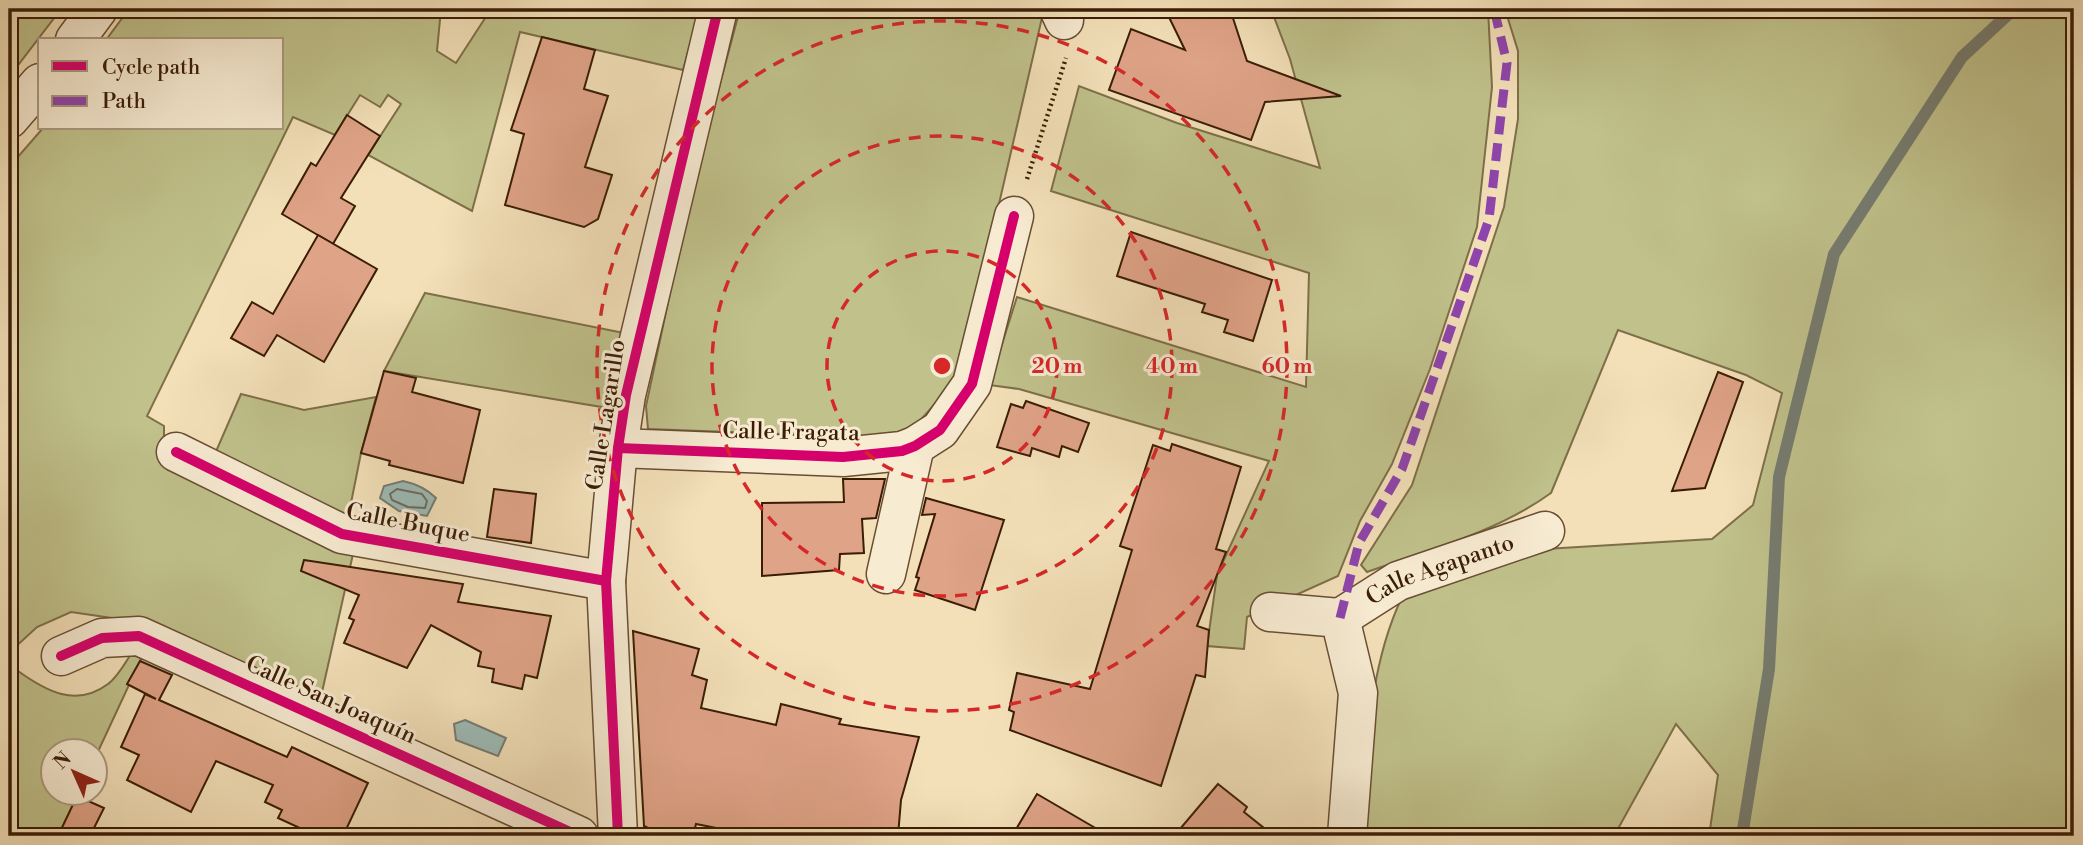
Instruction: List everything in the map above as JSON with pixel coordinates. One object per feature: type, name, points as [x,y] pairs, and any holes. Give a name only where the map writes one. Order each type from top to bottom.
[{"type":"street","points":[[76,38],[98,9]]},
{"type":"street","name":"Calle Lagarillo","points":[[618,836],[606,581],[618,448],[626,395],[718,9]]},
{"type":"street","points":[[9,119],[38,85]]},
{"type":"street","name":"Calle Fragata","points":[[618,448],[843,457],[902,451],[915,446],[940,430],[972,384],[1013,216]]},
{"type":"street","points":[[886,574],[915,446]]},
{"type":"street","name":"Calle Buque","points":[[176,452],[342,534],[606,581]]},
{"type":"street","name":"Calle Agapanto","points":[[1270,612],[1340,618],[1398,581],[1545,531]]},
{"type":"street","name":"Calle Agapanto","points":[[1340,618],[1358,693],[1347,836]]},
{"type":"street","name":"Calle San Joaquín","points":[[61,656],[102,638],[139,636],[579,836]]},
{"type":"path","points":[[1013,216],[1063,76],[1070,42],[1061,14]]},
{"type":"green space","points":[[9,9],[61,9],[38,38],[9,77]]},
{"type":"green space","points":[[129,9],[441,9],[437,51],[456,63],[491,9],[700,9],[683,70],[520,32],[472,211],[368,155],[401,104],[388,95],[380,107],[360,95],[335,135],[293,117],[147,416],[164,426],[164,465],[353,554],[320,701],[160,625],[71,612],[37,627],[12,650],[18,671],[50,690],[73,696],[84,695],[112,681],[135,648],[143,655],[105,736],[38,736],[38,806],[73,806],[58,836],[9,836],[9,167],[41,130],[284,130],[284,38],[107,38]]},
{"type":"green space","points":[[740,9],[1044,9],[959,377],[917,424],[894,438],[648,429],[646,406],[693,185]]},
{"type":"green space","points":[[1271,9],[1488,9],[1492,87],[1477,227],[1430,369],[1392,464],[1360,521],[1338,576],[1247,617],[1244,649],[1207,646],[1217,575],[1269,461],[1019,389],[989,385],[1017,297],[1306,387],[1309,273],[1051,191],[1079,86],[1177,123],[1320,168],[1290,59]]},
{"type":"green space","points":[[1505,9],[2074,9],[2074,836],[1709,836],[1718,775],[1676,724],[1614,836],[1361,836],[1367,745],[1375,684],[1390,625],[1402,597],[1545,549],[1712,539],[1753,505],[1782,393],[1746,375],[1618,330],[1551,493],[1508,519],[1462,539],[1367,572],[1361,565],[1412,485],[1504,207],[1518,119],[1518,51]]},
{"type":"green space","points":[[425,293],[624,333],[608,408],[384,371]]},
{"type":"green space","points":[[241,394],[304,410],[376,397],[348,518],[214,456]]},
{"type":"water","points":[[403,481],[421,487],[436,498],[427,516],[399,511],[380,498],[384,486]]},
{"type":"water","points":[[465,720],[506,738],[498,756],[456,740],[454,724]]},
{"type":"building","points":[[1165,9],[1230,9],[1247,61],[1341,96],[1265,102],[1251,140],[1109,90],[1131,29],[1185,50]]},
{"type":"building","points":[[542,37],[595,50],[584,89],[608,96],[585,167],[612,175],[598,219],[584,227],[505,205],[524,134],[511,130]]},
{"type":"building","points":[[347,115],[380,136],[341,198],[355,206],[333,244],[282,214],[311,163],[316,166]]},
{"type":"building","points":[[1131,232],[1272,280],[1253,341],[1224,332],[1228,320],[1202,312],[1205,304],[1117,276]]},
{"type":"building","points":[[318,235],[377,269],[324,362],[277,335],[264,356],[231,338],[252,302],[273,314]]},
{"type":"building","points":[[384,371],[416,378],[412,392],[480,410],[463,483],[389,465],[390,461],[361,453]]},
{"type":"building","points":[[1718,372],[1743,382],[1705,488],[1672,491]]},
{"type":"building","points":[[1026,401],[1089,423],[1078,452],[1062,446],[1059,457],[1032,448],[1030,456],[997,447],[1011,404],[1023,408]]},
{"type":"building","points":[[1172,444],[1241,467],[1216,549],[1226,552],[1197,626],[1209,630],[1205,677],[1196,675],[1161,786],[1010,730],[1014,712],[1009,710],[1017,673],[1090,689],[1132,550],[1120,546],[1153,445],[1170,451]]},
{"type":"building","points":[[843,479],[885,479],[876,518],[862,519],[864,553],[840,554],[839,570],[762,576],[762,503],[844,502]]},
{"type":"building","points":[[494,489],[536,494],[531,543],[487,537]]},
{"type":"building","points":[[926,498],[1004,520],[975,610],[915,590],[919,578],[916,577],[935,514],[922,515]]},
{"type":"building","points":[[304,560],[463,584],[458,602],[551,616],[537,678],[525,675],[522,689],[492,682],[494,669],[478,666],[481,652],[431,625],[407,668],[344,643],[354,620],[349,618],[359,595],[301,571]]},
{"type":"building","points":[[633,631],[699,649],[692,675],[707,680],[701,708],[776,725],[781,704],[841,719],[839,724],[919,737],[901,800],[898,836],[756,836],[696,824],[693,836],[665,836],[644,826]]},
{"type":"building","points":[[140,661],[172,675],[159,700],[287,757],[292,747],[368,783],[343,836],[317,836],[278,818],[282,810],[265,802],[273,785],[216,761],[191,812],[127,780],[139,755],[121,747],[145,694],[156,699],[127,684]]},
{"type":"building","points":[[1218,784],[1247,807],[1244,812],[1274,836],[1174,836]]},
{"type":"building","points":[[1037,794],[1109,836],[1012,836]]},
{"type":"building","points":[[72,806],[104,808],[90,836],[58,836]]},
{"type":"waterway","points":[[1742,836],[1769,669],[1779,477],[1834,254],[1962,57],[2014,9]]},
{"type":"marked path","points":[[1340,618],[1359,543],[1402,469],[1489,219],[1507,63],[1494,9]]},
{"type":"cycle path","points":[[618,836],[606,581],[618,448],[626,395],[718,9]]},
{"type":"cycle path","points":[[618,448],[843,457],[902,451],[915,446],[940,430],[972,384],[1014,216]]},
{"type":"cycle path","points":[[176,452],[342,534],[606,581]]},
{"type":"cycle path","points":[[61,656],[102,638],[139,636],[579,836]]}]
